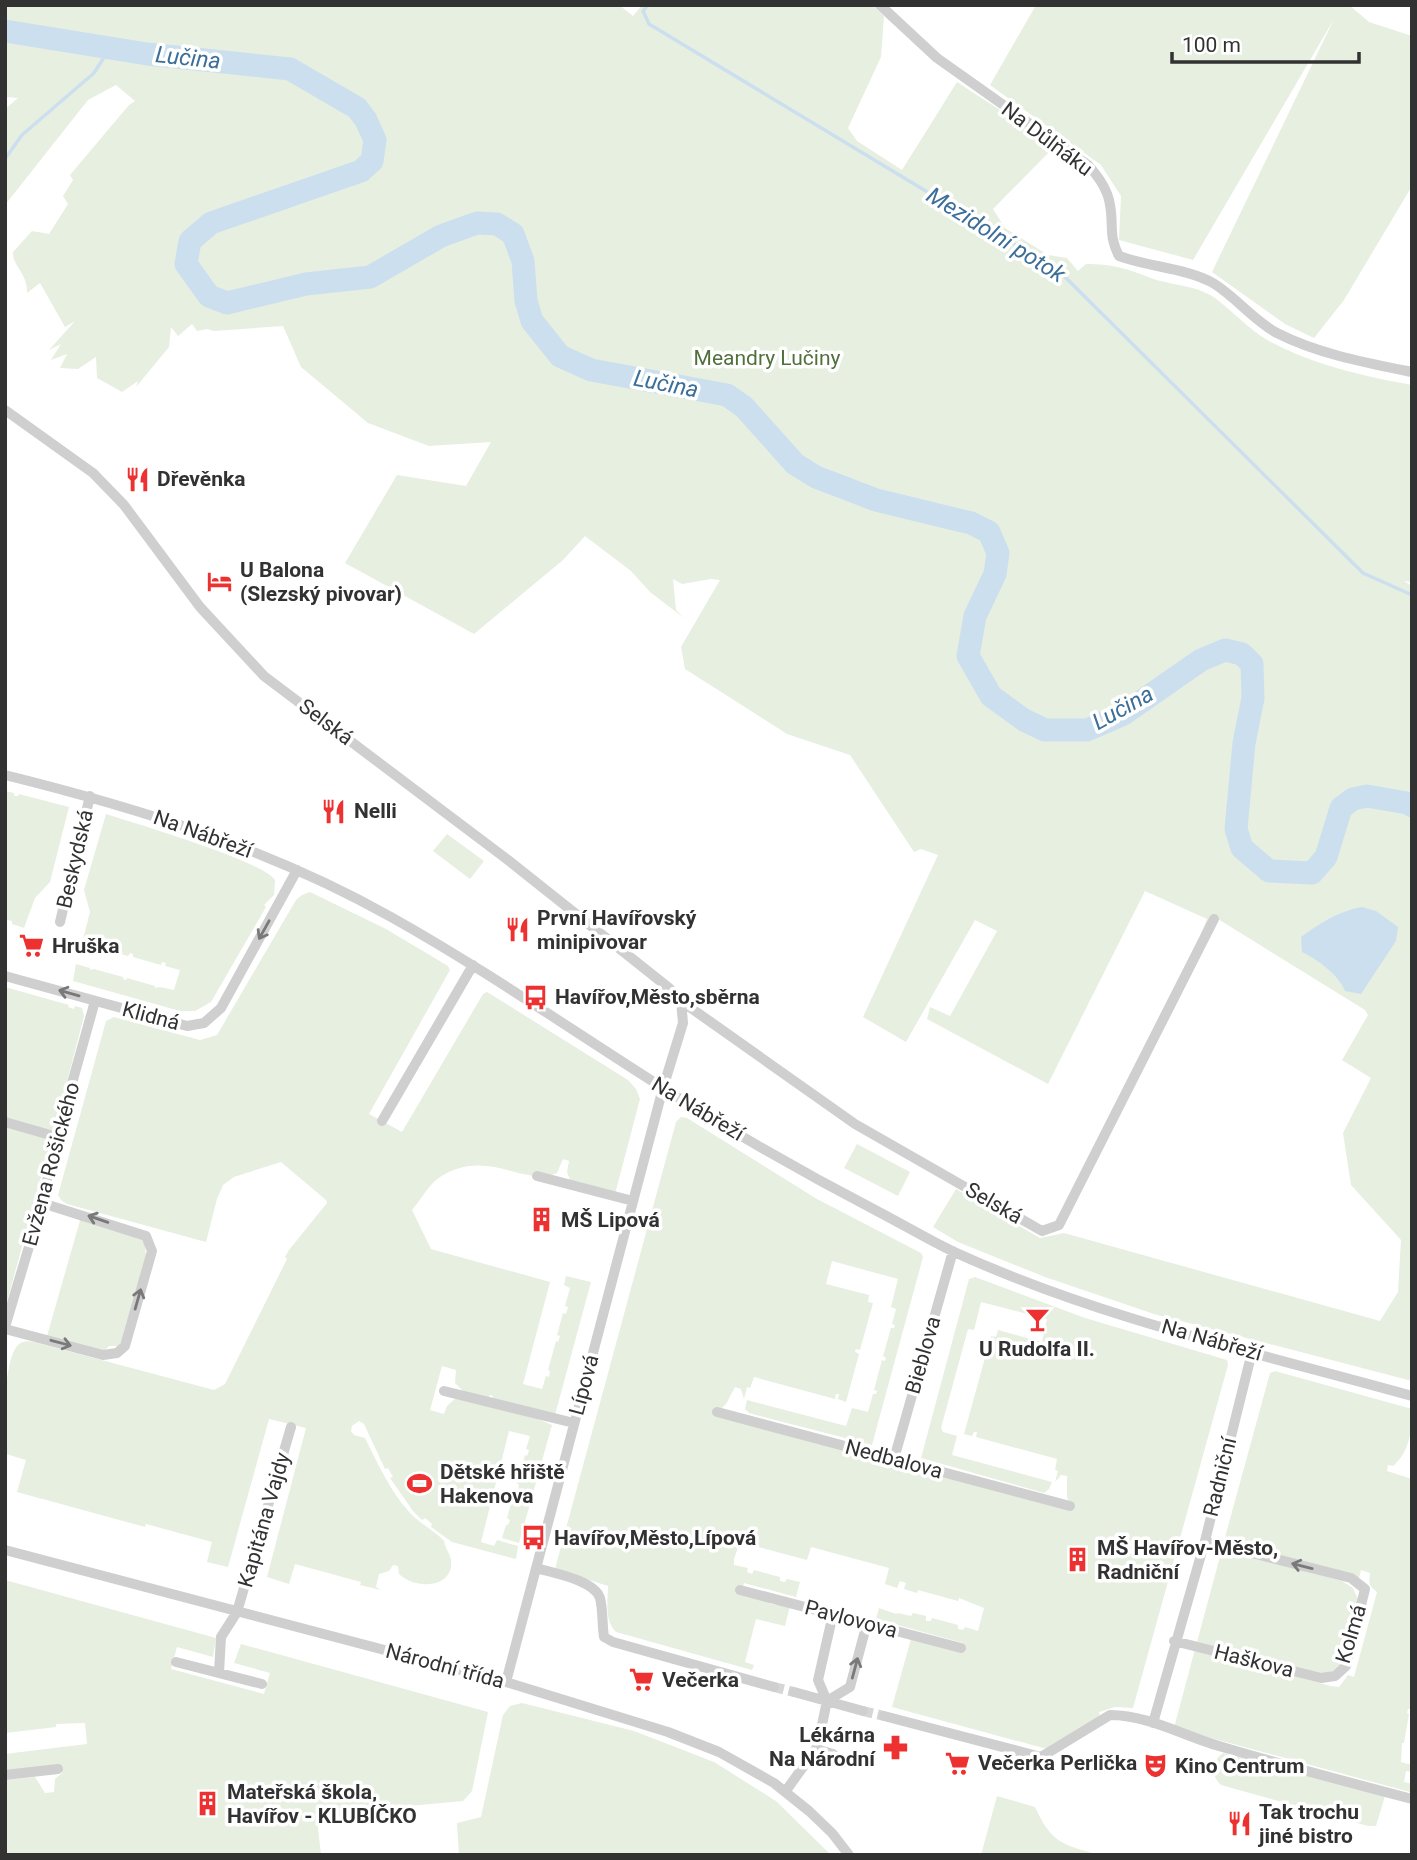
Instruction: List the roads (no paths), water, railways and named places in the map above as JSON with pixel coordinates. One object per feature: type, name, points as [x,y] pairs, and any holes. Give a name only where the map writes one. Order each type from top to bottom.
[{"type":"street","name":"Na Důlňáku","points":[[880,5],[937,58],[1088,164],[1101,180],[1110,203],[1112,242],[1119,256],[1141,264],[1193,275],[1213,283],[1275,332],[1307,346],[1412,372]]},
{"type":"street","name":"Selská","points":[[5,410],[93,473],[124,505],[200,607],[264,676],[509,860],[669,988],[681,1001],[855,1124],[1042,1231],[1059,1225],[1214,919]]},
{"type":"street","name":"Na Nábřeží","points":[[5,775],[90,796],[200,830],[297,870],[388,915],[473,965],[663,1088],[806,1174],[953,1251],[1084,1303],[1412,1396]]},
{"type":"street","name":"Beskydská","points":[[60,922],[90,796]]},
{"type":"street","name":"Klidná","points":[[5,976],[187,1026],[204,1023],[221,1009],[297,870]]},
{"type":"street","points":[[382,1121],[473,965]]},
{"type":"street","name":"Evžena Rošického","points":[[5,1328],[42,1203],[95,1001]]},
{"type":"street","points":[[663,1088],[684,1023],[681,1001]]},
{"type":"street","name":"Lípová","points":[[506,1682],[663,1088]]},
{"type":"street","points":[[5,1122],[58,1137]]},
{"type":"street","points":[[537,1176],[633,1201]]},
{"type":"street","points":[[5,1328],[103,1355],[117,1353],[125,1346],[152,1251],[150,1241],[141,1234],[42,1203]]},
{"type":"street","name":"Bieblova","points":[[894,1459],[953,1251]]},
{"type":"street","name":"Radniční","points":[[1153,1723],[1174,1641],[1205,1541],[1252,1352]]},
{"type":"street","points":[[444,1391],[574,1423]]},
{"type":"street","name":"Nedbalova","points":[[718,1412],[1070,1506]]},
{"type":"street","name":"Kapitána Vajdy","points":[[219,1673],[221,1637],[237,1612],[290,1427]]},
{"type":"street","name":"Kolmá","points":[[1205,1541],[1351,1578],[1365,1589],[1346,1666],[1335,1676]]},
{"type":"street","name":"Národní třída","points":[[5,1550],[506,1682],[668,1732],[741,1763],[785,1792],[832,1833],[849,1855]]},
{"type":"street","points":[[537,1568],[587,1583],[596,1591],[604,1637],[613,1642],[774,1687]]},
{"type":"street","name":"Pavlovova","points":[[740,1590],[961,1648]]},
{"type":"street","points":[[785,1792],[816,1749],[827,1701],[818,1680],[832,1614]]},
{"type":"street","points":[[827,1701],[850,1687],[867,1623]]},
{"type":"street","name":"Haškova","points":[[1174,1641],[1321,1678],[1335,1676]]},
{"type":"street","points":[[176,1662],[262,1684]]},
{"type":"street","points":[[794,1692],[863,1711]]},
{"type":"street","points":[[884,1716],[1041,1757],[1110,1715],[1121,1715],[1216,1745],[1412,1798]]},
{"type":"street","points":[[816,1749],[833,1754]]},
{"type":"street","points":[[5,1776],[58,1769]]},
{"type":"water","points":[[1362,907],[1376,911],[1398,927],[1396,941],[1361,994],[1345,991],[1327,968],[1302,952],[1301,937],[1330,918]]},
{"type":"waterway","name":"Mezidolní potok","points":[[648,5],[643,11],[649,24],[1060,272],[1363,573],[1412,595]]},
{"type":"waterway","name":"Lučina","points":[[5,31],[147,54],[290,69],[357,108],[375,140],[372,161],[361,171],[211,223],[190,241],[186,264],[209,296],[227,303],[306,284],[370,277],[441,236],[477,223],[497,224],[513,234],[523,261],[526,301],[532,321],[560,356],[591,370],[727,395],[744,407],[795,464],[816,477],[876,500],[971,523],[989,532],[998,553],[995,574],[975,616],[968,656],[991,696],[1024,720],[1045,730],[1087,730],[1122,715],[1201,660],[1225,650],[1242,654],[1252,664],[1253,698],[1244,743],[1236,829],[1242,848],[1269,871],[1312,873],[1326,857],[1341,808],[1353,799],[1367,796],[1412,806]]},
{"type":"waterway","points":[[5,159],[22,135],[94,73],[110,48]]},
{"type":"tunnel","points":[[774,1687],[794,1692]]},
{"type":"tunnel","points":[[863,1711],[884,1716]]},
{"type":"place","name":"Dřevěnka","points":[[137,479]]},
{"type":"place","name":"U Balona (Slezský pivovar)","points":[[220,582]]},
{"type":"place","name":"Nelli","points":[[334,811]]},
{"type":"place","name":"První Havířovský minipivovar","points":[[517,930]]},
{"type":"place","name":"Hruška","points":[[32,946]]},
{"type":"place","name":"Havířov,Město,sběrna","points":[[535,997]]},
{"type":"place","name":"MŠ Lipová","points":[[541,1220]]},
{"type":"place","name":"U Rudolfa II.","points":[[1037,1320]]},
{"type":"place","name":"Dětské hřiště Hakenova","points":[[420,1484]]},
{"type":"place","name":"Havířov,Město,Lípová","points":[[534,1538]]},
{"type":"place","name":"MŠ Havířov-Město, Radniční","points":[[1077,1560]]},
{"type":"place","name":"Večerka","points":[[642,1680]]},
{"type":"place","name":"Lékárna Na Národní","points":[[895,1747]]},
{"type":"place","name":"Večerka Perlička","points":[[958,1763]]},
{"type":"place","name":"Kino Centrum","points":[[1155,1766]]},
{"type":"place","name":"Mateřská škola, Havířov - KLUBÍČKO","points":[[207,1804]]},
{"type":"place","name":"Tak trochu jiné bistro","points":[[1239,1824]]},
{"type":"park label","name":"Meandry Lučiny","points":[[767,358]]}]
